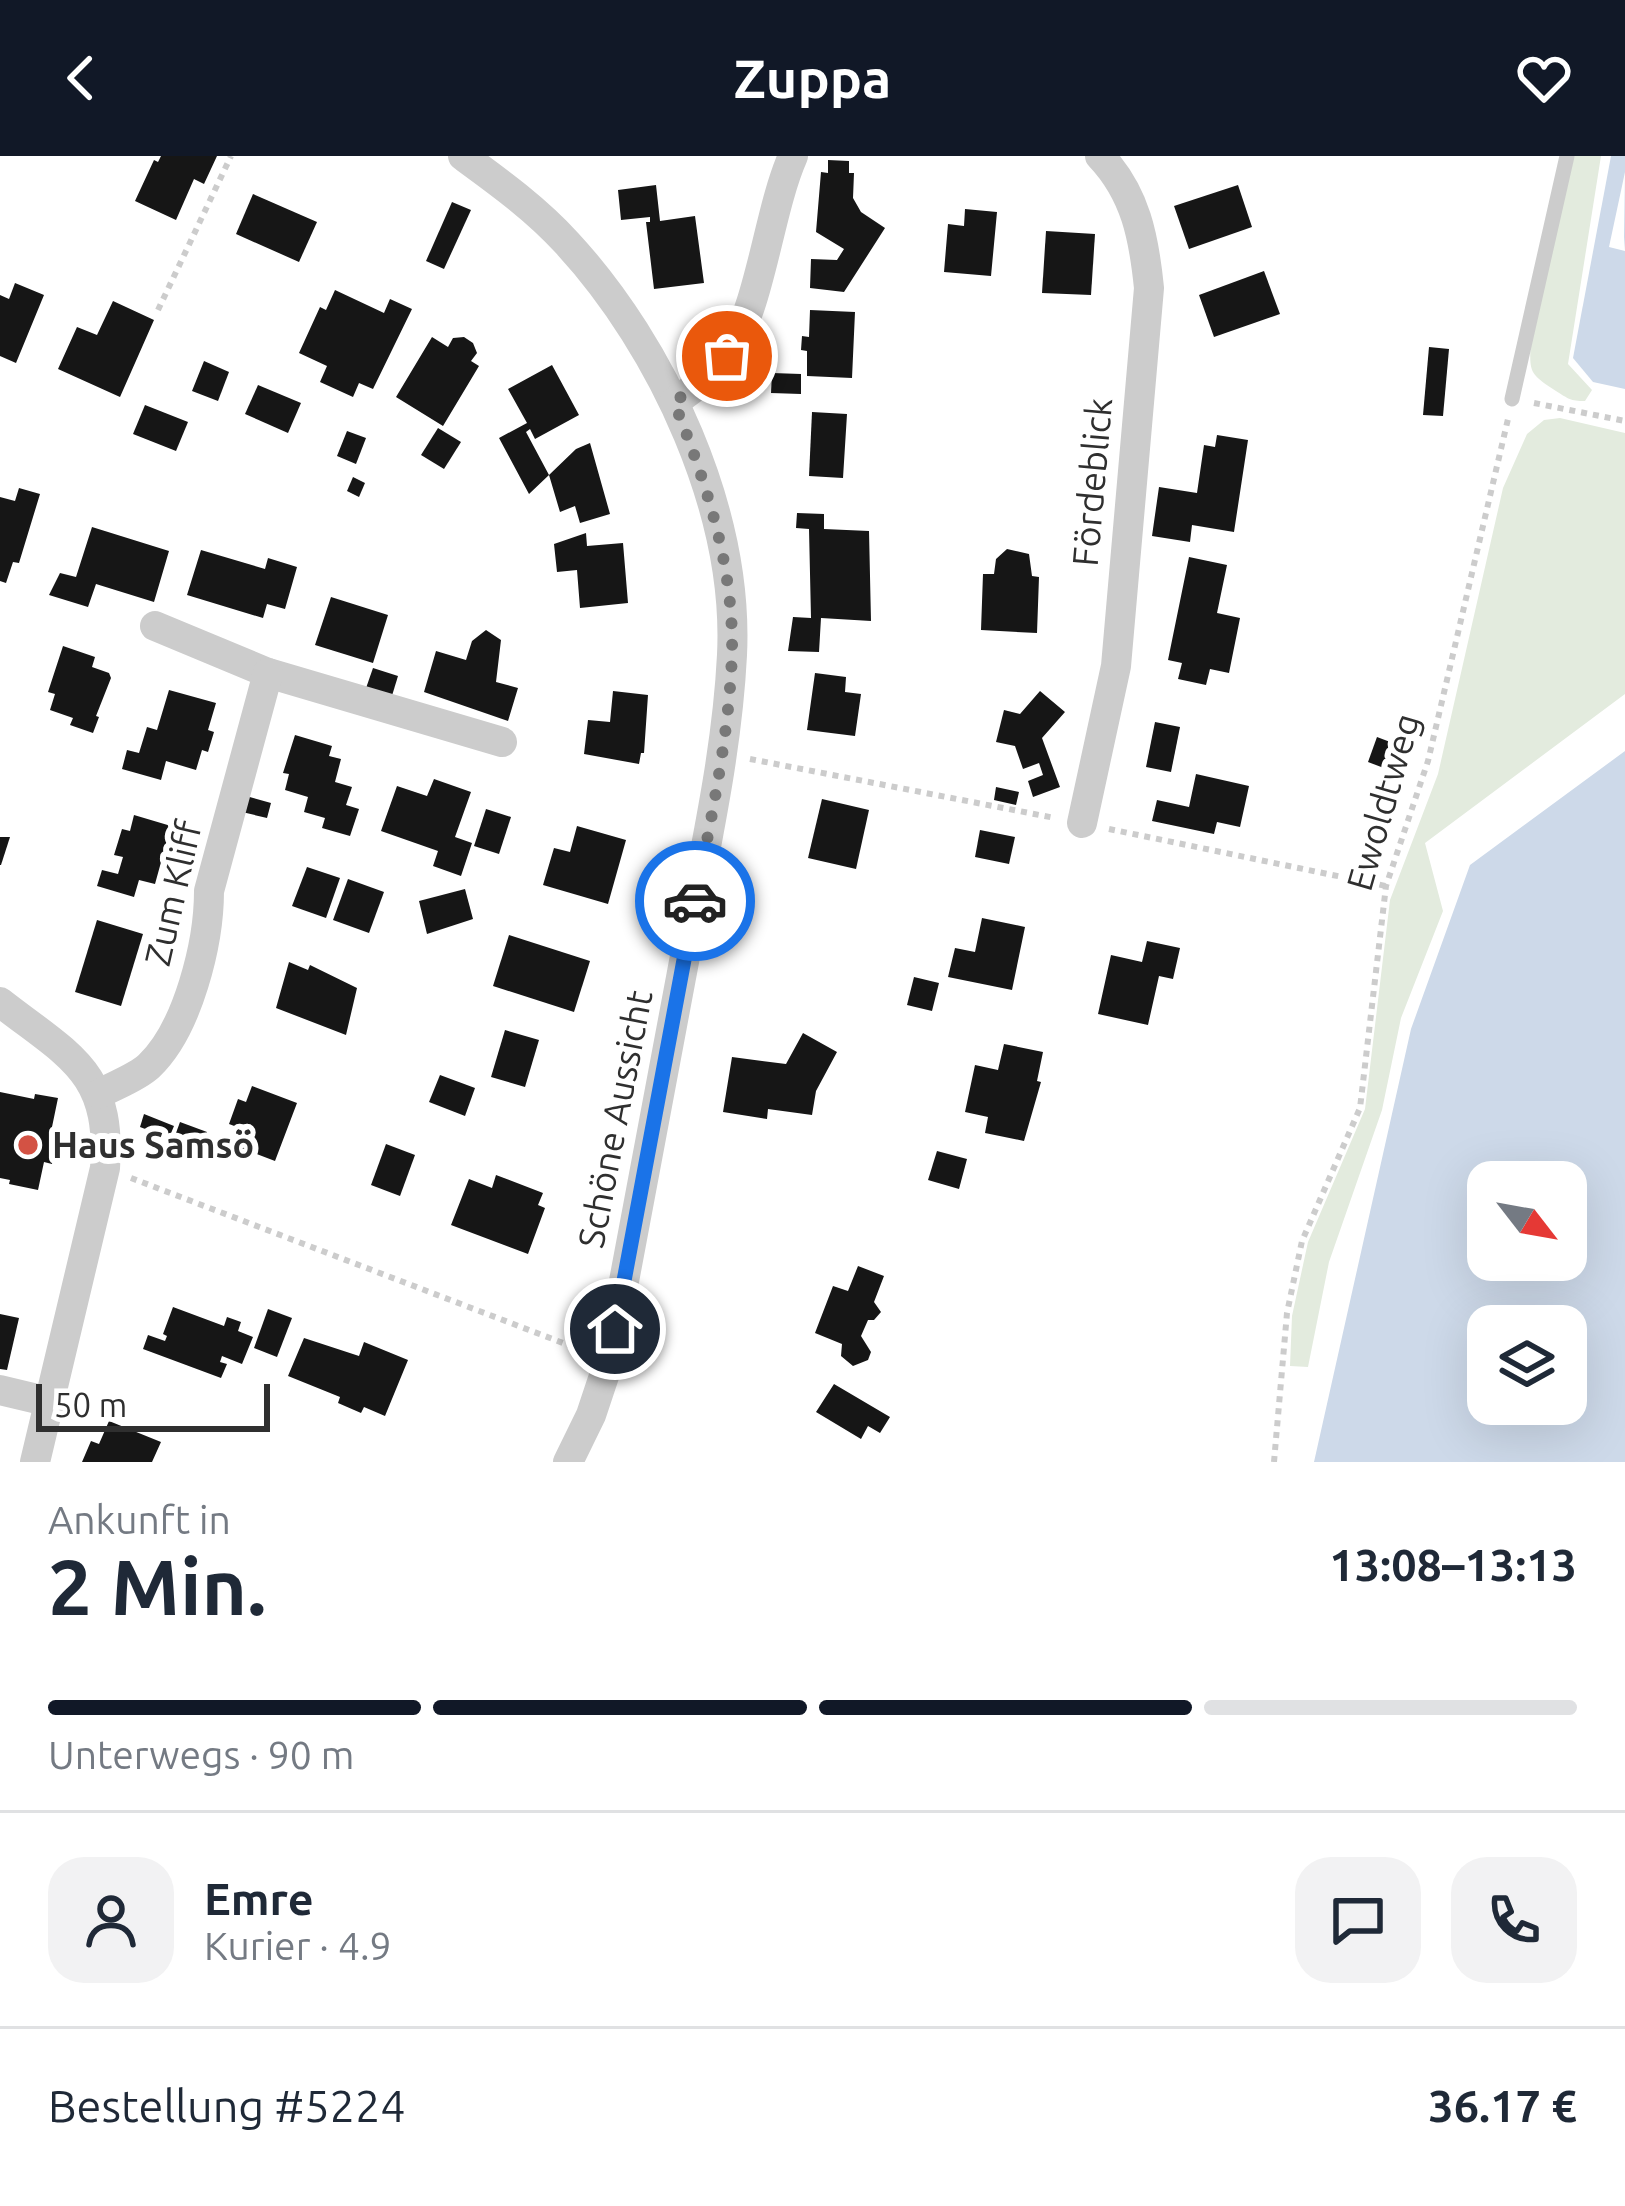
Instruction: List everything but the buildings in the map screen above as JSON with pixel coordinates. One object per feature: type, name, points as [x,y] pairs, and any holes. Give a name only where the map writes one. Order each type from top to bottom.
[{"type":"street","name":"Schöne Aussicht","points":[[463,156],[519,196],[569,245],[630,326],[674,402],[704,478],[724,559],[732,650],[723,754],[609,1361],[592,1415],[568,1462]]},
{"type":"street","points":[[674,402],[710,376],[742,326],[793,156]]},
{"type":"street","name":"Fördeblick","points":[[1082,823],[1116,666],[1149,288],[1135,208],[1100,156]]},
{"type":"street","points":[[155,626],[268,673],[502,742]]},
{"type":"street","name":"Zum Kliff","points":[[100,1094],[147,1068],[172,1038],[188,1001],[209,916],[209,891],[268,673]]},
{"type":"street","points":[[0,1002],[72,1059],[100,1094],[108,1128],[105,1168],[35,1462]]},
{"type":"street","points":[[0,1390],[50,1402]]},
{"type":"lane","points":[[1512,399],[1567,156]]},
{"type":"path","points":[[158,310],[231,156]]},
{"type":"path","points":[[1512,399],[1625,421]]},
{"type":"path","name":"Ewoldtweg","points":[[1274,1462],[1287,1313],[1302,1241],[1360,1108],[1386,886],[1428,761],[1512,399]]},
{"type":"path","points":[[770,763],[1386,886]]},
{"type":"path","points":[[105,1168],[609,1361]]},
{"type":"shaded area","points":[[1573,156],[1601,156],[1568,364],[1592,390],[1585,401],[1567,398],[1540,380],[1530,359]]},
{"type":"shaded area","points":[[1560,418],[1625,433],[1625,694],[1425,843],[1443,911],[1401,1018],[1382,1110],[1329,1262],[1308,1367],[1290,1366],[1292,1316],[1308,1242],[1365,1109],[1390,900],[1438,774],[1503,488],[1527,434],[1544,420]]},
{"type":"water","points":[[1611,156],[1625,156],[1625,389],[1593,382],[1573,358]]},
{"type":"water","points":[[1625,751],[1625,1462],[1314,1462],[1411,1029],[1470,865]]},
{"type":"pier","points":[[1625,172],[1624,237],[1625,251],[1609,247]]},
{"type":"way so far","points":[[695,901],[723,754],[732,650],[724,559],[704,478],[674,402],[710,376],[727,356]]},
{"type":"place","name":"Haus Samsö","points":[[28,1145]]},
{"type":"route","points":[[615,1329],[695,901]]}]
